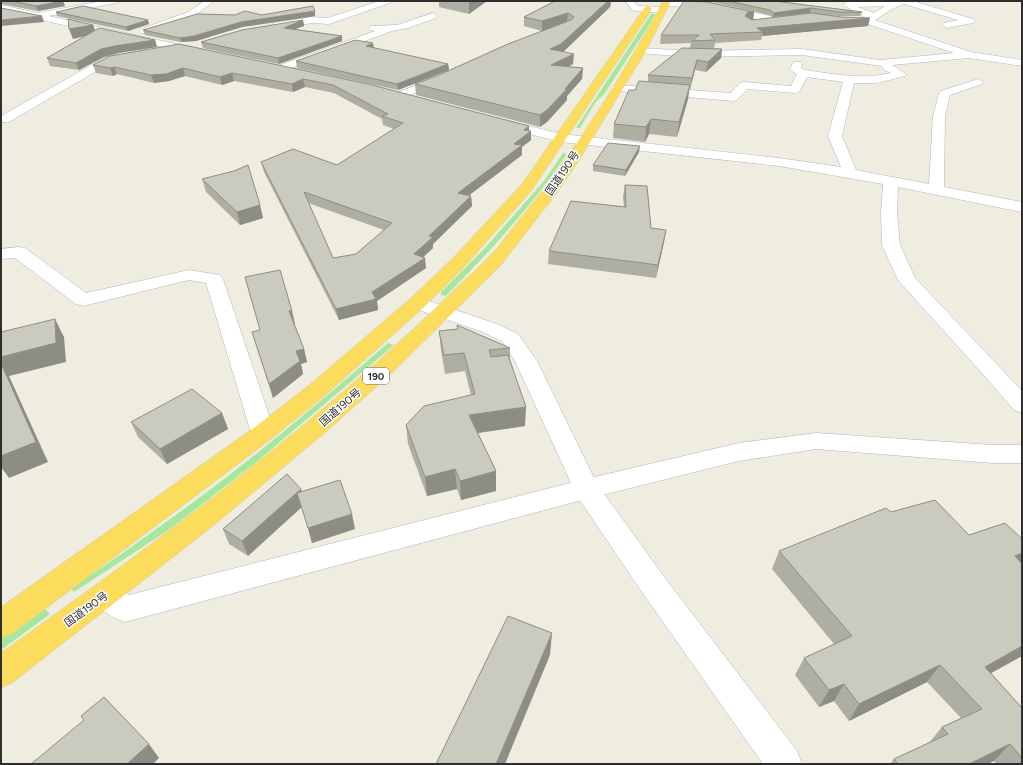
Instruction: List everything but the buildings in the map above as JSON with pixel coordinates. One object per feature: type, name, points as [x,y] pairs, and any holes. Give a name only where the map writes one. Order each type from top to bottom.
[{"type":"highway","name":"国道190号","points":[[1,672],[105,595],[205,518],[313,430],[386,366],[495,261],[553,188],[640,51],[659,5]]},
{"type":"highway","name":"国道190号","points":[[1,624],[119,540],[263,433],[315,392],[417,303],[459,262],[527,187],[561,138],[659,5]]},
{"type":"street","points":[[1,4],[8,1]]},
{"type":"street","points":[[16,20],[116,1]]},
{"type":"street","points":[[128,36],[191,14],[210,1]]},
{"type":"street","points":[[361,1],[383,2]]},
{"type":"street","points":[[629,1],[635,8],[659,5],[706,5],[774,20]]},
{"type":"street","points":[[706,5],[716,1]]},
{"type":"street","points":[[330,21],[383,2]]},
{"type":"street","points":[[868,19],[889,6],[901,2]]},
{"type":"street","points":[[947,25],[970,21],[901,2],[847,5],[867,15],[868,19],[969,55],[1022,63]]},
{"type":"street","points":[[1,8],[209,54]]},
{"type":"street","points":[[842,11],[858,10]]},
{"type":"street","points":[[191,14],[206,15]]},
{"type":"street","points":[[299,73],[275,68],[389,29],[398,28],[433,16]]},
{"type":"street","points":[[750,24],[786,19]]},
{"type":"street","points":[[265,27],[312,20],[351,24]]},
{"type":"street","points":[[365,26],[389,29]]},
{"type":"street","points":[[148,52],[204,43]]},
{"type":"street","points":[[640,51],[693,54],[802,52],[880,63],[969,55]]},
{"type":"street","points":[[802,52],[795,70],[803,73],[849,80],[877,80],[901,74],[880,63]]},
{"type":"street","points":[[5,119],[108,60],[134,55]]},
{"type":"street","points":[[420,100],[396,94],[435,82],[455,73]]},
{"type":"street","points":[[617,88],[734,97],[744,85],[795,90],[803,73]]},
{"type":"street","points":[[849,80],[835,136],[850,173]]},
{"type":"street","points":[[936,190],[939,116],[945,93],[978,82]]},
{"type":"street","points":[[493,120],[561,138],[779,162],[850,173],[1022,207]]},
{"type":"street","points":[[891,181],[889,212],[892,245],[907,280],[998,377],[1022,405]]},
{"type":"street","points":[[1,254],[19,252],[83,300],[189,275],[214,279],[263,433]]},
{"type":"street","points":[[417,303],[490,328],[511,338],[526,360],[586,489],[652,583],[784,764]]},
{"type":"street","points":[[105,595],[125,609],[586,489],[739,452],[816,441],[992,454],[1022,454]]},
{"type":"green space","points":[[651,14],[655,14],[605,93],[595,103],[580,128],[576,128]]},
{"type":"green space","points":[[563,153],[567,154],[554,173],[510,228],[446,296],[441,295],[441,292],[485,248],[544,181]]},
{"type":"green space","points":[[388,343],[394,345],[254,464],[170,529],[74,592],[71,589],[225,479],[335,389]]},
{"type":"green space","points":[[43,607],[50,614],[1,650],[1,638]]}]
